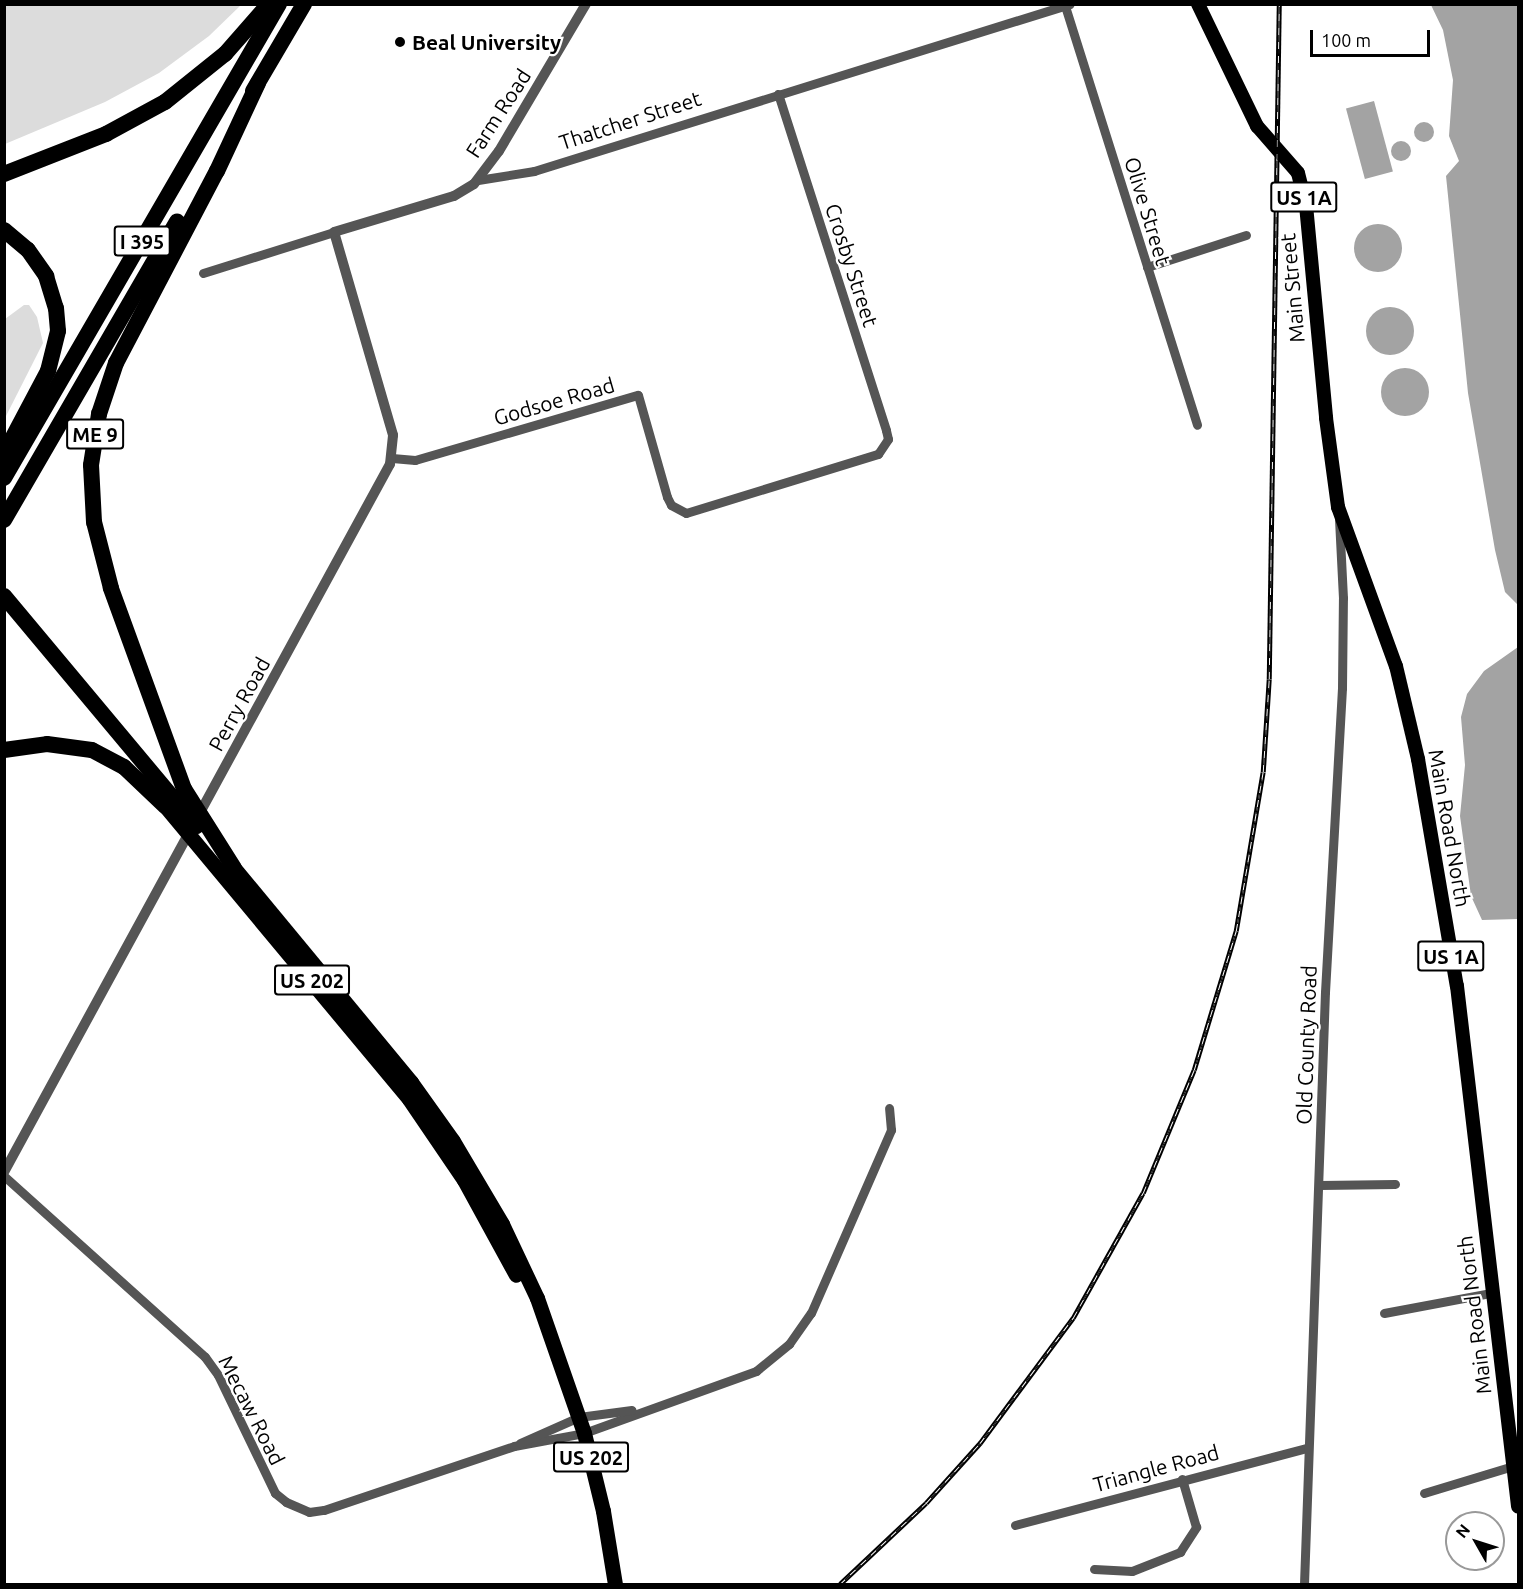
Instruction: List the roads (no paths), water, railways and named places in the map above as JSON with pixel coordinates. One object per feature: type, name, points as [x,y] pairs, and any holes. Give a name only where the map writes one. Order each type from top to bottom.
[{"type":"highway","points":[[4,174],[106,135],[165,102],[225,54],[269,4]]},
{"type":"highway","name":"I 395","points":[[4,477],[279,4]]},
{"type":"highway","name":"I 395","points":[[4,520],[304,4]]},
{"type":"highway","name":"ME 9","points":[[187,815],[167,746],[103,563],[92,500],[92,452],[102,402],[121,351],[217,171],[258,83]]},
{"type":"highway","points":[[4,230],[23,245],[42,269],[53,292],[58,324],[48,371],[4,454]]},
{"type":"highway","points":[[4,596],[203,836],[234,868]]},
{"type":"highway","points":[[4,610],[165,806]]},
{"type":"highway","points":[[4,750],[47,744],[92,750],[124,767],[165,806],[187,815]]},
{"type":"highway","name":"US 202","points":[[203,836],[430,1129],[477,1202],[549,1335]]},
{"type":"highway","name":"US 202","points":[[234,868],[379,1042],[453,1141],[514,1249],[549,1335],[584,1433],[603,1511],[615,1584]]},
{"type":"main road","name":"Main Street","points":[[1198,4],[1257,126],[1298,173],[1306,205],[1326,418]]},
{"type":"main road","name":"Main Road North","points":[[1326,418],[1338,507],[1396,666],[1418,759],[1471,1079],[1491,1293],[1518,1506]]},
{"type":"street","name":"Farm Road","points":[[478,180],[506,141],[586,4]]},
{"type":"street","name":"Thatcher Street","points":[[203,273],[454,196],[478,180],[534,171],[1068,5]]},
{"type":"street","name":"Olive Street","points":[[1068,5],[1197,425]]},
{"type":"street","name":"Crosby Street","points":[[778,94],[886,430],[884,448]]},
{"type":"street","name":"Perry Road","points":[[4,1174],[368,510],[392,458],[393,435],[334,232]]},
{"type":"street","points":[[1147,267],[1246,235]]},
{"type":"street","name":"Godsoe Road","points":[[392,458],[415,460],[638,395],[668,497],[678,510],[694,514],[871,459],[884,448]]},
{"type":"street","name":"Old County Road","points":[[1304,1584],[1307,1448],[1320,1185],[1325,992],[1342,688],[1343,598],[1338,507]]},
{"type":"street","points":[[640,1410],[756,1371],[789,1344],[811,1313],[891,1130],[889,1108]]},
{"type":"street","name":"Mecaw Road","points":[[4,1174],[205,1357],[218,1374],[276,1493],[293,1506],[309,1512],[324,1510],[514,1446],[584,1433],[640,1410]]},
{"type":"street","points":[[1320,1185],[1395,1184]]},
{"type":"street","points":[[1384,1313],[1491,1293]]},
{"type":"street","name":"Mecaw Road","points":[[514,1446],[540,1431],[579,1418],[640,1410]]},
{"type":"street","name":"Triangle Road","points":[[1015,1525],[1182,1479],[1307,1448]]},
{"type":"street","points":[[1424,1493],[1514,1466]]},
{"type":"street","points":[[1094,1569],[1132,1571],[1180,1552],[1196,1527],[1182,1479]]},
{"type":"railway","points":[[840,1584],[926,1503],[980,1443],[1073,1318],[1143,1193],[1194,1070],[1236,931],[1263,772],[1269,679],[1279,4]]},
{"type":"place","name":"Beal University","points":[[400,42]]}]
